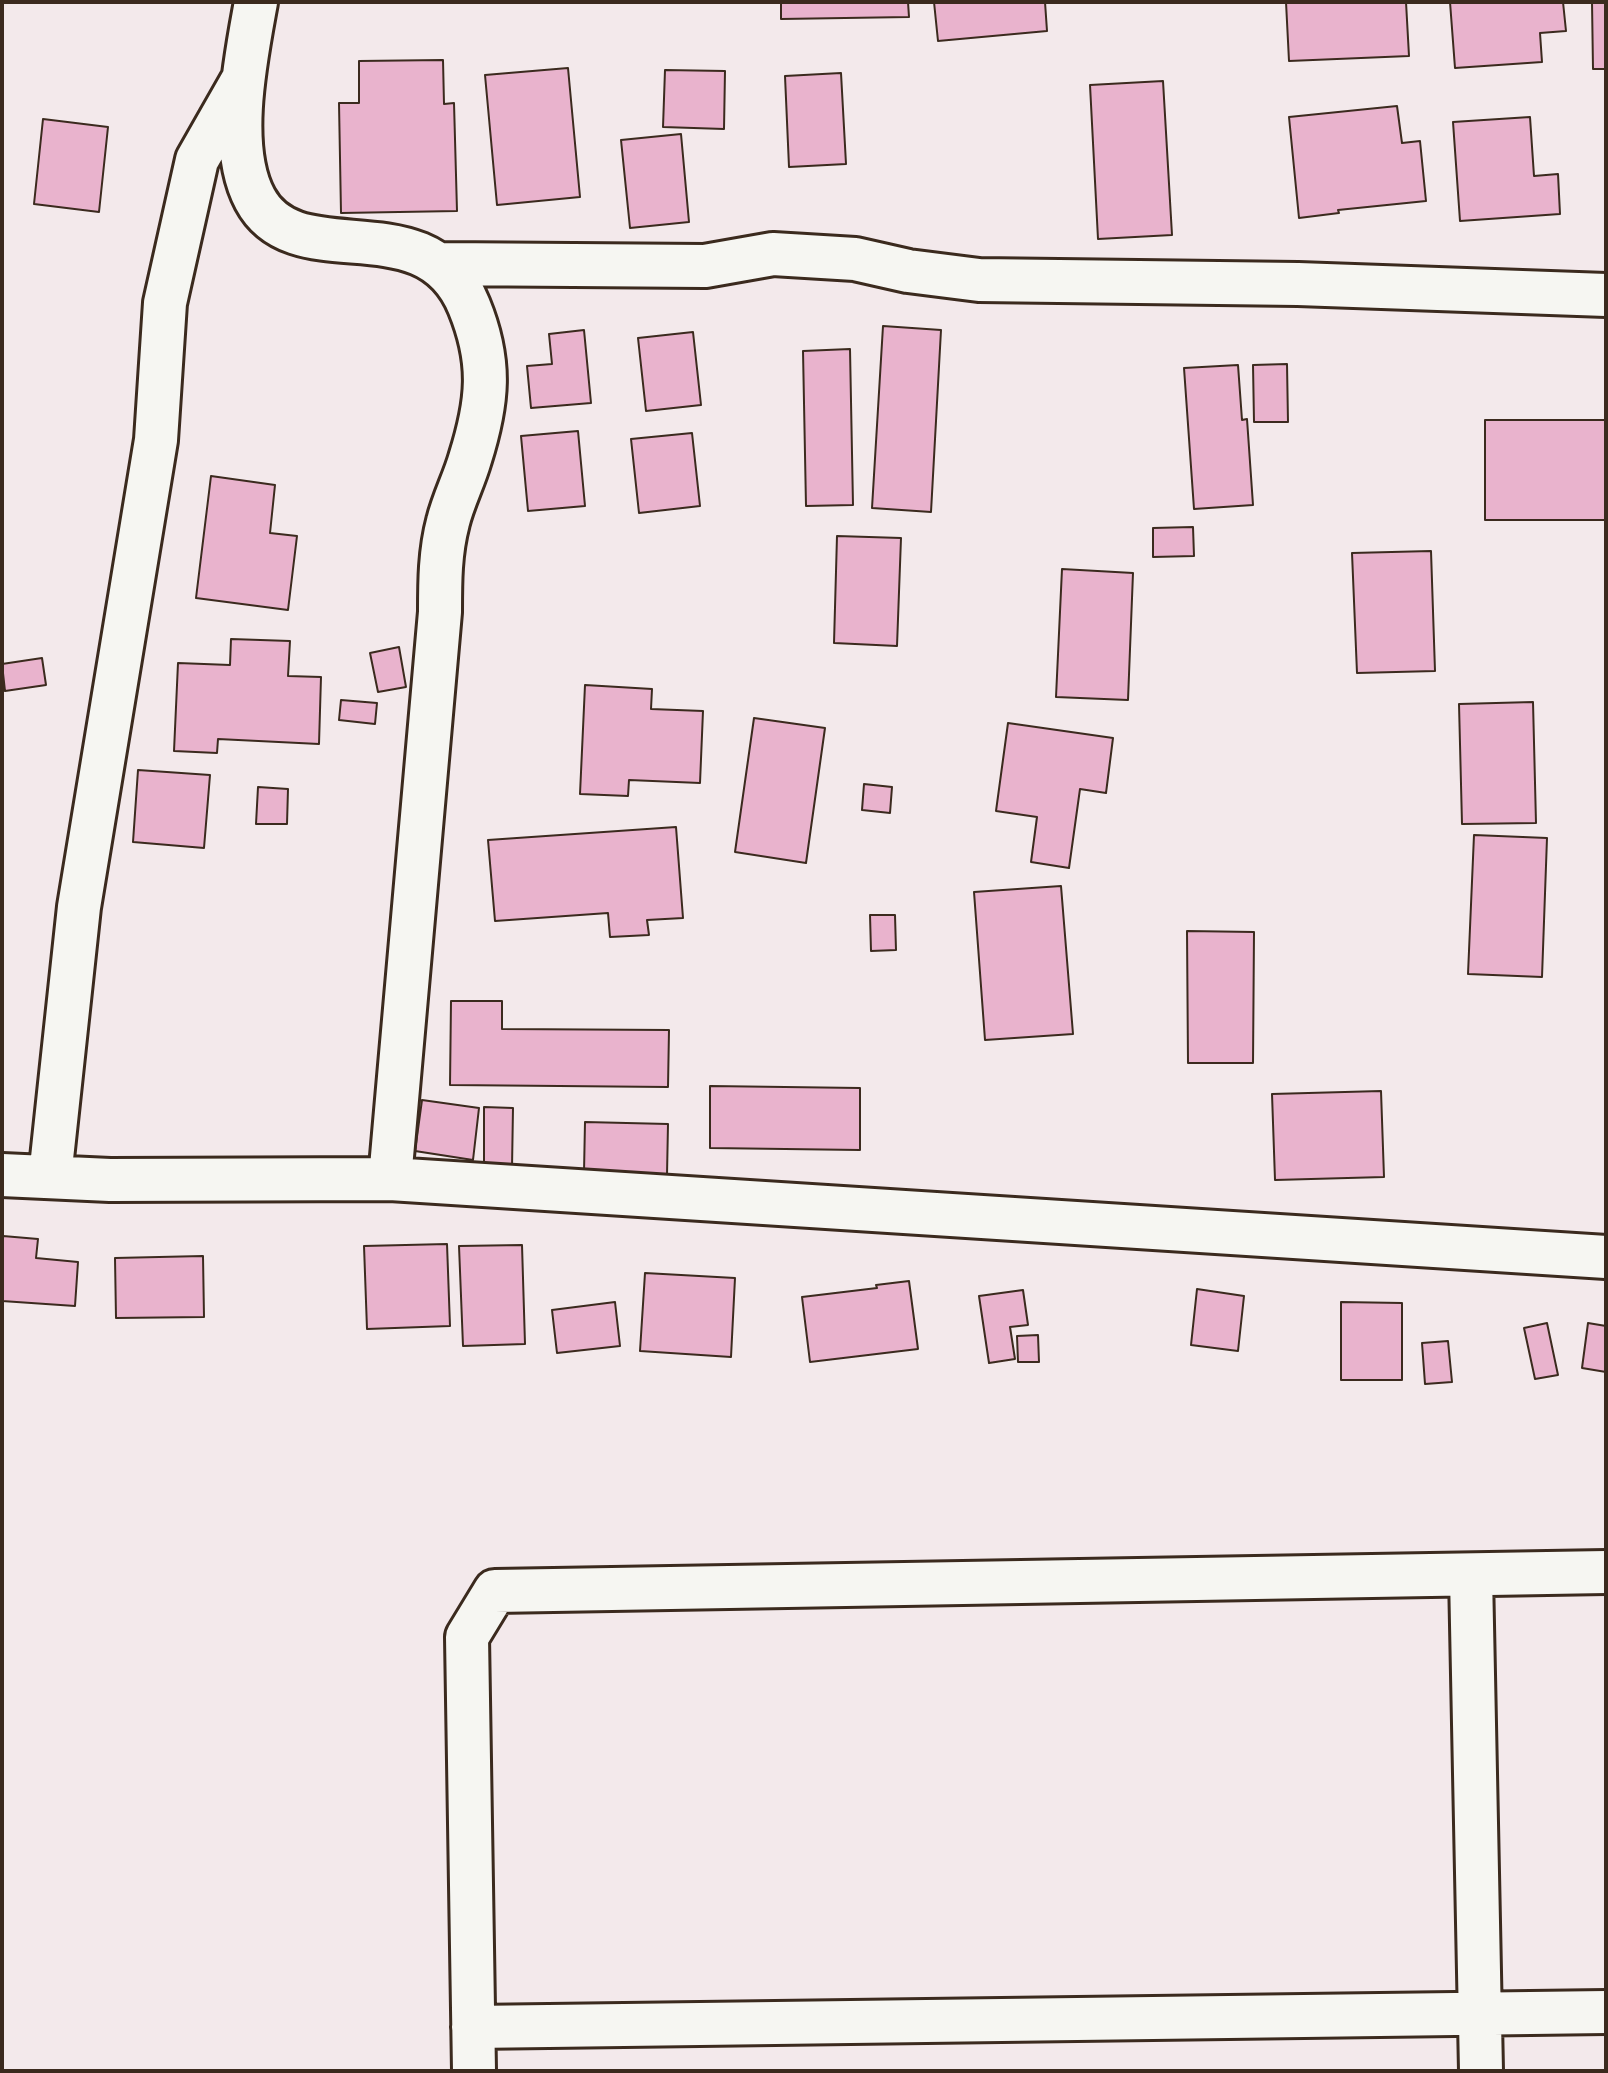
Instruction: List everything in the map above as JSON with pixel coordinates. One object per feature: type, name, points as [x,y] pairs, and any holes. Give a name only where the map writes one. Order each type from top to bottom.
[{"type":"street","points":[[256,2],[242,81],[243,160],[255,199],[275,222],[303,235],[407,247],[442,264],[705,266],[773,254],[855,259],[908,271],[979,280],[1298,284],[1606,295]]},
{"type":"street","points":[[50,1177],[79,907],[156,440],[165,303],[197,160],[242,81]]},
{"type":"street","points":[[390,1179],[440,612],[440,566],[448,522],[471,459],[487,387],[485,355],[468,303],[442,264]]},
{"type":"street","points":[[2,1175],[110,1180],[390,1179],[1606,1257],[1606,1247]]},
{"type":"street","points":[[474,2071],[467,1637],[495,1591],[1606,1572]]},
{"type":"street","points":[[1471,1575],[1481,2071]]},
{"type":"street","points":[[473,2027],[1606,2012]]},
{"type":"building","points":[[781,2],[908,2],[909,17],[781,19]]},
{"type":"building","points":[[934,2],[1045,2],[1047,31],[938,41]]},
{"type":"building","points":[[1286,2],[1406,2],[1409,56],[1289,61]]},
{"type":"building","points":[[1450,2],[1563,2],[1566,31],[1540,33],[1542,62],[1455,68]]},
{"type":"building","points":[[1592,2],[1606,2],[1606,69],[1593,69]]},
{"type":"building","points":[[443,60],[444,104],[454,103],[457,211],[341,213],[339,103],[359,103],[359,61]]},
{"type":"building","points":[[568,68],[580,197],[497,205],[485,75]]},
{"type":"building","points":[[665,70],[725,71],[724,129],[663,127]]},
{"type":"building","points":[[841,73],[846,164],[789,167],[785,76]]},
{"type":"building","points":[[1163,81],[1172,235],[1098,239],[1090,85]]},
{"type":"building","points":[[1397,106],[1402,143],[1420,141],[1426,201],[1338,210],[1339,213],[1299,218],[1289,117]]},
{"type":"building","points":[[1530,117],[1534,176],[1558,174],[1560,214],[1460,221],[1453,122]]},
{"type":"building","points":[[43,119],[108,127],[99,212],[34,204]]},
{"type":"building","points":[[681,134],[689,222],[630,228],[621,140]]},
{"type":"building","points":[[883,326],[941,330],[931,512],[872,508]]},
{"type":"building","points":[[584,330],[591,403],[531,408],[527,366],[552,364],[549,334]]},
{"type":"building","points":[[693,332],[701,405],[646,411],[638,338]]},
{"type":"building","points":[[850,349],[853,505],[806,506],[803,351]]},
{"type":"building","points":[[1287,364],[1288,422],[1254,422],[1253,365]]},
{"type":"building","points":[[1238,365],[1242,420],[1247,419],[1253,505],[1194,509],[1184,368]]},
{"type":"building","points":[[1485,420],[1606,420],[1606,520],[1485,520]]},
{"type":"building","points":[[578,431],[585,506],[528,511],[521,436]]},
{"type":"building","points":[[692,433],[700,506],[639,513],[631,439]]},
{"type":"building","points":[[211,476],[275,485],[270,533],[297,536],[288,610],[196,598]]},
{"type":"building","points":[[1193,527],[1194,556],[1153,557],[1153,528]]},
{"type":"building","points":[[837,536],[901,538],[897,646],[834,643]]},
{"type":"building","points":[[1431,551],[1435,671],[1357,673],[1352,553]]},
{"type":"building","points":[[1062,569],[1133,573],[1128,700],[1056,697]]},
{"type":"building","points":[[231,639],[290,641],[288,676],[321,677],[319,744],[218,739],[217,753],[174,751],[178,663],[230,665]]},
{"type":"building","points":[[399,647],[406,687],[378,692],[370,653]]},
{"type":"building","points":[[42,658],[46,685],[5,691],[2,664]]},
{"type":"building","points":[[585,685],[652,689],[651,709],[703,711],[700,783],[629,780],[628,796],[580,794]]},
{"type":"building","points":[[341,700],[377,703],[375,724],[339,720]]},
{"type":"building","points":[[1533,702],[1536,823],[1462,824],[1459,704]]},
{"type":"building","points":[[754,718],[825,728],[806,863],[735,852]]},
{"type":"building","points":[[1008,723],[1113,738],[1106,793],[1080,789],[1069,868],[1031,862],[1037,817],[996,811]]},
{"type":"building","points":[[138,770],[210,775],[204,848],[133,842]]},
{"type":"building","points":[[864,784],[892,787],[890,813],[862,810]]},
{"type":"building","points":[[258,787],[288,789],[287,824],[256,824]]},
{"type":"building","points":[[676,827],[683,918],[647,920],[649,935],[610,937],[608,913],[495,921],[488,840]]},
{"type":"building","points":[[1474,835],[1547,838],[1542,977],[1468,974]]},
{"type":"building","points":[[1061,886],[1073,1034],[985,1040],[974,892]]},
{"type":"building","points":[[870,915],[895,915],[896,950],[871,951]]},
{"type":"building","points":[[1187,931],[1254,932],[1253,1063],[1188,1063]]},
{"type":"building","points":[[451,1001],[502,1001],[502,1029],[669,1030],[668,1087],[450,1085]]},
{"type":"building","points":[[710,1086],[860,1088],[860,1150],[710,1148]]},
{"type":"building","points":[[1381,1091],[1384,1177],[1275,1180],[1272,1094]]},
{"type":"building","points":[[422,1100],[479,1108],[473,1160],[415,1151]]},
{"type":"building","points":[[484,1107],[513,1108],[512,1168],[484,1167]]},
{"type":"building","points":[[585,1122],[668,1124],[667,1175],[584,1172]]},
{"type":"building","points":[[3,1236],[38,1239],[36,1258],[78,1262],[75,1306],[2,1301]]},
{"type":"building","points":[[447,1244],[450,1326],[367,1329],[364,1246]]},
{"type":"building","points":[[522,1245],[525,1344],[463,1346],[459,1246]]},
{"type":"building","points":[[203,1256],[204,1317],[116,1318],[115,1258]]},
{"type":"building","points":[[645,1273],[735,1278],[731,1357],[640,1351]]},
{"type":"building","points":[[909,1281],[918,1349],[810,1362],[802,1297]]},
{"type":"building","points":[[1197,1289],[1244,1296],[1238,1351],[1191,1345]]},
{"type":"building","points":[[1023,1290],[1028,1325],[1010,1327],[1015,1359],[989,1363],[979,1296]]},
{"type":"building","points":[[615,1302],[620,1346],[557,1353],[552,1310]]},
{"type":"building","points":[[1341,1302],[1402,1303],[1402,1380],[1341,1380]]},
{"type":"building","points":[[1547,1323],[1558,1375],[1535,1379],[1524,1328]]},
{"type":"building","points":[[1588,1323],[1606,1326],[1606,1372],[1582,1368]]},
{"type":"building","points":[[1038,1335],[1039,1362],[1018,1362],[1017,1336]]},
{"type":"building","points":[[1448,1341],[1452,1382],[1425,1384],[1422,1343]]}]
